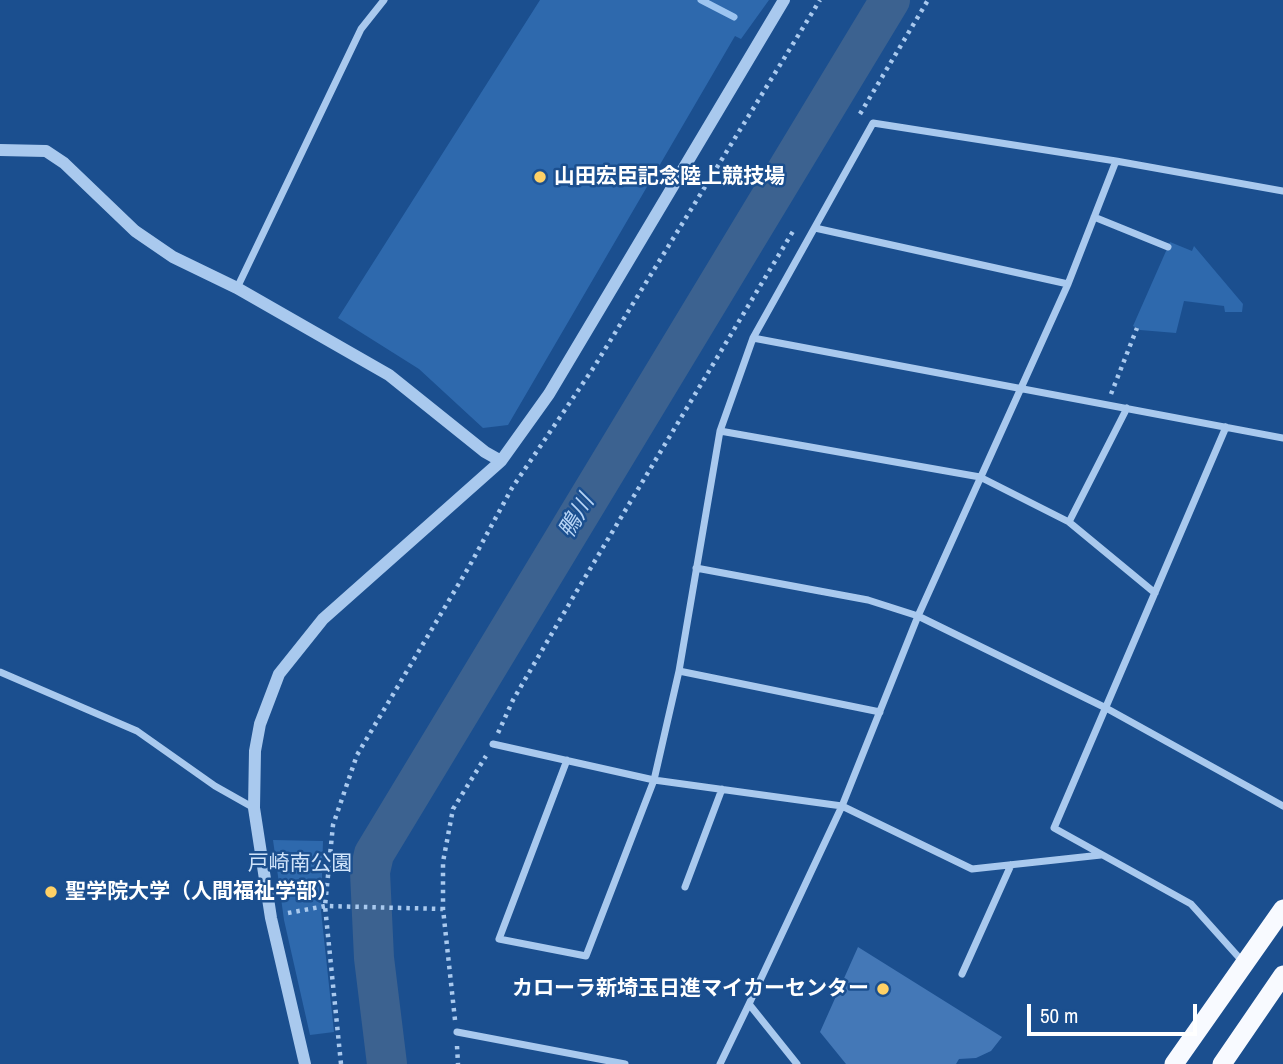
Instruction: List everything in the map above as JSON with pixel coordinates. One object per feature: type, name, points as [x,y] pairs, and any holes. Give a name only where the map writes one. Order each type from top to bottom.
[{"type":"highway","points":[[1174,1064],[1283,909]]},
{"type":"highway","points":[[1222,1064],[1281,980]]},
{"type":"street","points":[[237,288],[362,29],[384,0]]},
{"type":"street","points":[[305,1064],[271,918],[254,808],[255,751],[260,724],[279,674],[323,619],[500,461],[549,394],[784,0]]},
{"type":"street","points":[[566,761],[499,939],[586,956],[654,780],[680,671],[720,431],[752,338],[873,123],[1116,161],[1283,191]]},
{"type":"street","points":[[0,150],[46,151],[64,163],[135,230],[173,257],[237,288],[389,375],[485,453],[500,461]]},
{"type":"street","points":[[720,1064],[842,806],[918,616],[1068,284],[1116,161]]},
{"type":"street","points":[[1094,217],[1168,247]]},
{"type":"street","points":[[814,228],[1068,284]]},
{"type":"street","points":[[752,338],[1283,438]]},
{"type":"street","points":[[1069,522],[1127,408]]},
{"type":"street","points":[[1226,427],[1054,828],[1191,904],[1245,964]]},
{"type":"street","points":[[720,431],[980,477],[1069,522],[1155,593]]},
{"type":"street","points":[[696,568],[868,600],[918,616],[1105,708],[1283,806]]},
{"type":"street","points":[[680,671],[880,712]]},
{"type":"street","points":[[0,672],[136,731],[215,786],[254,808]]},
{"type":"street","points":[[493,744],[654,780],[842,806],[972,869],[1102,855]]},
{"type":"street","points":[[685,887],[722,789]]},
{"type":"street","points":[[962,974],[1011,865]]},
{"type":"street","points":[[749,1004],[797,1064]]},
{"type":"street","points":[[457,1032],[625,1064]]},
{"type":"path","points":[[341,1064],[328,906],[333,825],[358,755],[512,488],[594,367],[820,0]]},
{"type":"path","points":[[857,119],[928,0]]},
{"type":"path","points":[[458,1064],[443,909],[443,862],[453,809],[493,744],[513,701],[797,223]]},
{"type":"path","points":[[1107,404],[1136,328]]},
{"type":"path","points":[[288,913],[328,906],[443,909]]},
{"type":"green space","name":"山田宏臣記念陸上競技場","points":[[540,0],[769,0],[741,39],[735,36],[508,425],[483,428],[419,369],[338,318]]},
{"type":"green space","points":[[1170,242],[1192,251],[1194,246],[1243,304],[1242,312],[1225,312],[1224,306],[1184,301],[1176,333],[1140,330],[1133,326]]},
{"type":"green space","name":"戸崎南公園","points":[[273,840],[323,841],[321,911],[334,1032],[310,1035],[284,920]]},
{"type":"building","name":"カローラ新埼玉日進マイカーセンター","points":[[858,947],[1002,1037],[991,1051],[976,1058],[959,1059],[956,1064],[846,1064],[820,1032]]},
{"type":"waterway","points":[[701,0],[734,17]]},
{"type":"waterway","name":"鴨川","points":[[387,1064],[374,958],[370,872],[374,854],[890,0]]},
{"type":"place","name":"山田宏臣記念陸上競技場","points":[[540,177]]},
{"type":"place","name":"聖学院大学（人間福祉学部）","points":[[51,892]]},
{"type":"place","name":"カローラ新埼玉日進マイカーセンター","points":[[883,989]]}]
